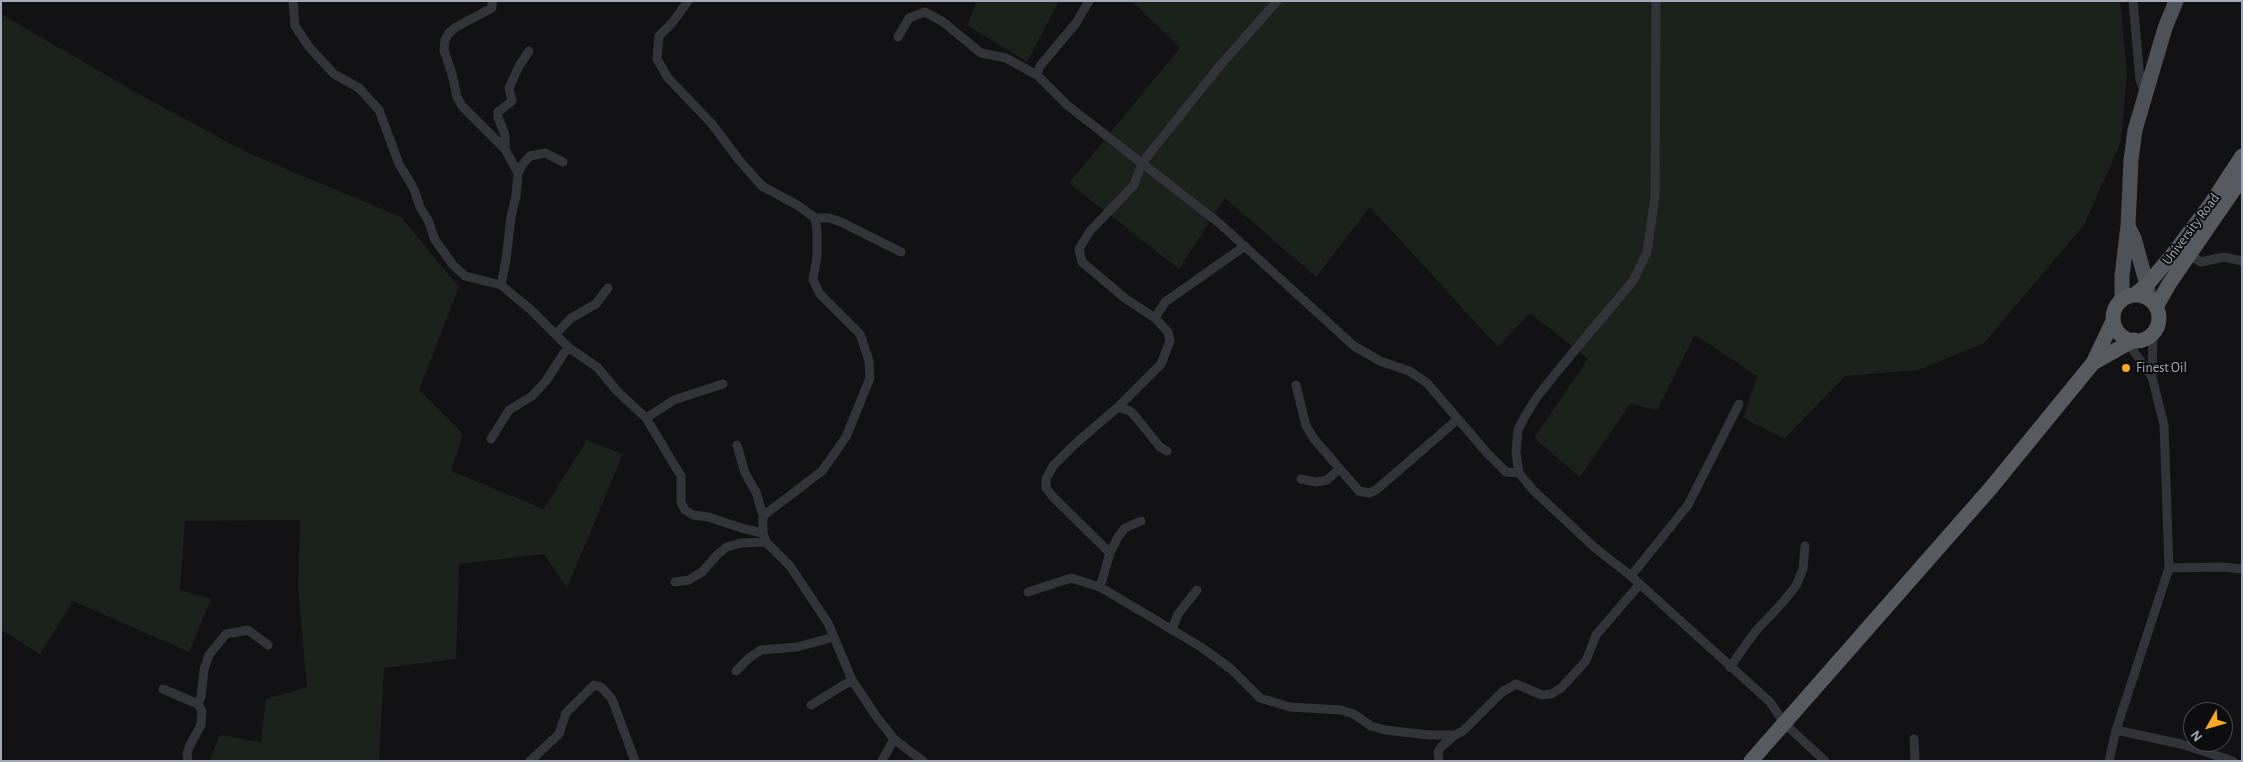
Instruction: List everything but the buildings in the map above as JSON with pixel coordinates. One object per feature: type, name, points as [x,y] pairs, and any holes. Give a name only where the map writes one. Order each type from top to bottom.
[{"type":"highway","name":"University Road","points":[[2151,297],[2242,156]]},
{"type":"highway","name":"University Road","points":[[2151,297],[2169,284],[2242,178]]},
{"type":"highway","points":[[1751,761],[1983,496],[2093,363],[2113,321],[2115,309],[2128,297],[2151,297],[2158,323],[2153,332],[2145,339],[2128,340],[2093,363]]},
{"type":"highway","points":[[2113,321],[2116,328],[2128,340]]},
{"type":"main road","points":[[2128,297],[2122,276],[2128,226],[2131,160],[2135,130],[2165,28],[2176,1]]},
{"type":"main road","points":[[2128,226],[2134,238],[2151,297]]},
{"type":"street","points":[[293,1],[295,26],[309,48],[334,74],[359,88],[379,110],[399,164],[414,189],[435,240],[453,265],[465,276],[500,286],[531,310],[568,348],[597,367],[616,391],[646,418],[681,476],[681,502],[685,510],[693,515],[708,517],[764,537],[790,566],[828,623],[852,680],[894,739],[923,761]]},
{"type":"street","points":[[492,1],[492,8],[456,27],[448,34],[444,50],[457,97],[462,106],[505,148],[518,173]]},
{"type":"street","points":[[688,1],[659,36],[657,59],[668,78],[712,124],[739,160],[762,186],[797,205],[815,218],[829,218],[841,222],[901,252]]},
{"type":"street","points":[[1037,75],[1040,66],[1076,22],[1089,1]]},
{"type":"street","points":[[1110,553],[1053,498],[1046,488],[1046,479],[1053,466],[1075,444],[1118,407],[1161,364],[1170,341],[1168,332],[1155,318],[1126,299],[1082,262],[1079,249],[1090,232],[1134,185],[1142,163],[1218,68],[1277,1]]},
{"type":"street","points":[[1656,1],[1656,197],[1647,252],[1633,281],[1560,368],[1537,397],[1524,418],[1518,430],[1516,453],[1519,473],[1533,490],[1594,547],[1631,576],[1639,586],[1770,702],[1784,723],[1825,761]]},
{"type":"street","points":[[2133,1],[2140,80],[2145,93]]},
{"type":"street","points":[[898,37],[909,18],[925,12],[943,22],[982,53],[1006,58],[1037,75],[1066,105],[1245,246],[1354,346],[1380,362],[1409,371],[1427,383],[1488,454],[1506,472],[1519,473]]},
{"type":"street","points":[[505,148],[506,135],[498,117],[498,112],[512,101],[509,88],[519,66],[529,51]]},
{"type":"street","points":[[500,286],[506,260],[510,217],[516,196],[518,173],[522,165],[530,156],[544,153],[563,162]]},
{"type":"street","points":[[763,516],[822,471],[846,437],[870,378],[869,361],[860,334],[824,300],[819,294],[813,279],[817,257],[815,218]]},
{"type":"street","points":[[1155,318],[1165,302],[1245,246]]},
{"type":"street","points":[[2190,255],[2202,262],[2224,257],[2242,261]]},
{"type":"street","points":[[556,334],[571,318],[596,304],[608,288]]},
{"type":"street","points":[[2109,761],[2116,730],[2169,568],[2164,424],[2152,377],[2153,332]]},
{"type":"street","points":[[2128,340],[2152,377]]},
{"type":"street","points":[[491,439],[509,410],[532,396],[546,381],[568,348]]},
{"type":"street","points":[[646,418],[674,400],[723,384]]},
{"type":"street","points":[[1296,385],[1306,426],[1339,469],[1359,491],[1369,493],[1376,490],[1458,418]]},
{"type":"street","points":[[1631,576],[1688,505],[1739,404]]},
{"type":"street","points":[[1118,407],[1130,411],[1160,447],[1167,451]]},
{"type":"street","points":[[736,445],[745,473],[756,492],[763,516],[764,537]]},
{"type":"street","points":[[1301,479],[1316,482],[1327,480],[1339,469]]},
{"type":"street","points":[[1100,587],[1110,553],[1124,528],[1141,520]]},
{"type":"street","points":[[676,582],[689,580],[695,576],[727,547],[764,537]]},
{"type":"street","points":[[1730,667],[1754,632],[1784,602],[1796,586],[1803,569],[1805,546]]},
{"type":"street","points":[[2169,568],[2223,567],[2242,569]]},
{"type":"street","points":[[1028,592],[1071,578],[1100,587],[1201,647],[1231,669],[1260,698],[1290,707],[1341,710],[1354,714],[1371,726],[1385,730],[1430,735],[1455,735]]},
{"type":"street","points":[[1439,761],[1438,752],[1441,747],[1463,731],[1502,692],[1516,684],[1542,695],[1551,694],[1561,688],[1586,661],[1596,635],[1639,586]]},
{"type":"street","points":[[1172,630],[1178,614],[1197,590]]},
{"type":"street","points":[[198,704],[201,698],[209,655],[226,634],[248,630],[268,645]]},
{"type":"street","points":[[736,671],[748,658],[761,650],[797,647],[834,637]]},
{"type":"street","points":[[811,705],[852,680]]},
{"type":"street","points":[[530,761],[559,734],[566,713],[594,685],[601,687],[612,699],[635,761]]},
{"type":"street","points":[[163,690],[198,704],[202,711],[201,725],[187,753],[188,761]]},
{"type":"street","points":[[2116,730],[2181,744],[2233,761]]},
{"type":"street","points":[[882,761],[894,739]]},
{"type":"street","points":[[1914,739],[1916,761]]},
{"type":"shaded area","points":[[977,1],[1059,1],[1027,62],[967,25]]},
{"type":"shaded area","points":[[1132,1],[2120,1],[2127,71],[2121,142],[2084,225],[1984,343],[1919,370],[1845,376],[1784,439],[1743,418],[1757,376],[1695,335],[1657,410],[1630,404],[1580,477],[1534,438],[1588,359],[1530,313],[1498,347],[1370,207],[1316,277],[1225,198],[1179,269],[1069,183],[1180,48]]},
{"type":"shaded area","points":[[1,14],[137,93],[246,152],[401,217],[459,287],[419,390],[463,434],[451,471],[544,509],[587,440],[623,454],[567,588],[544,554],[459,564],[456,659],[384,668],[379,761],[209,761],[220,735],[261,742],[266,699],[307,687],[298,587],[300,520],[185,521],[180,590],[211,599],[189,652],[73,601],[40,654],[1,630]]},
{"type":"place","name":"Finest Oil","points":[[2126,368]]}]
